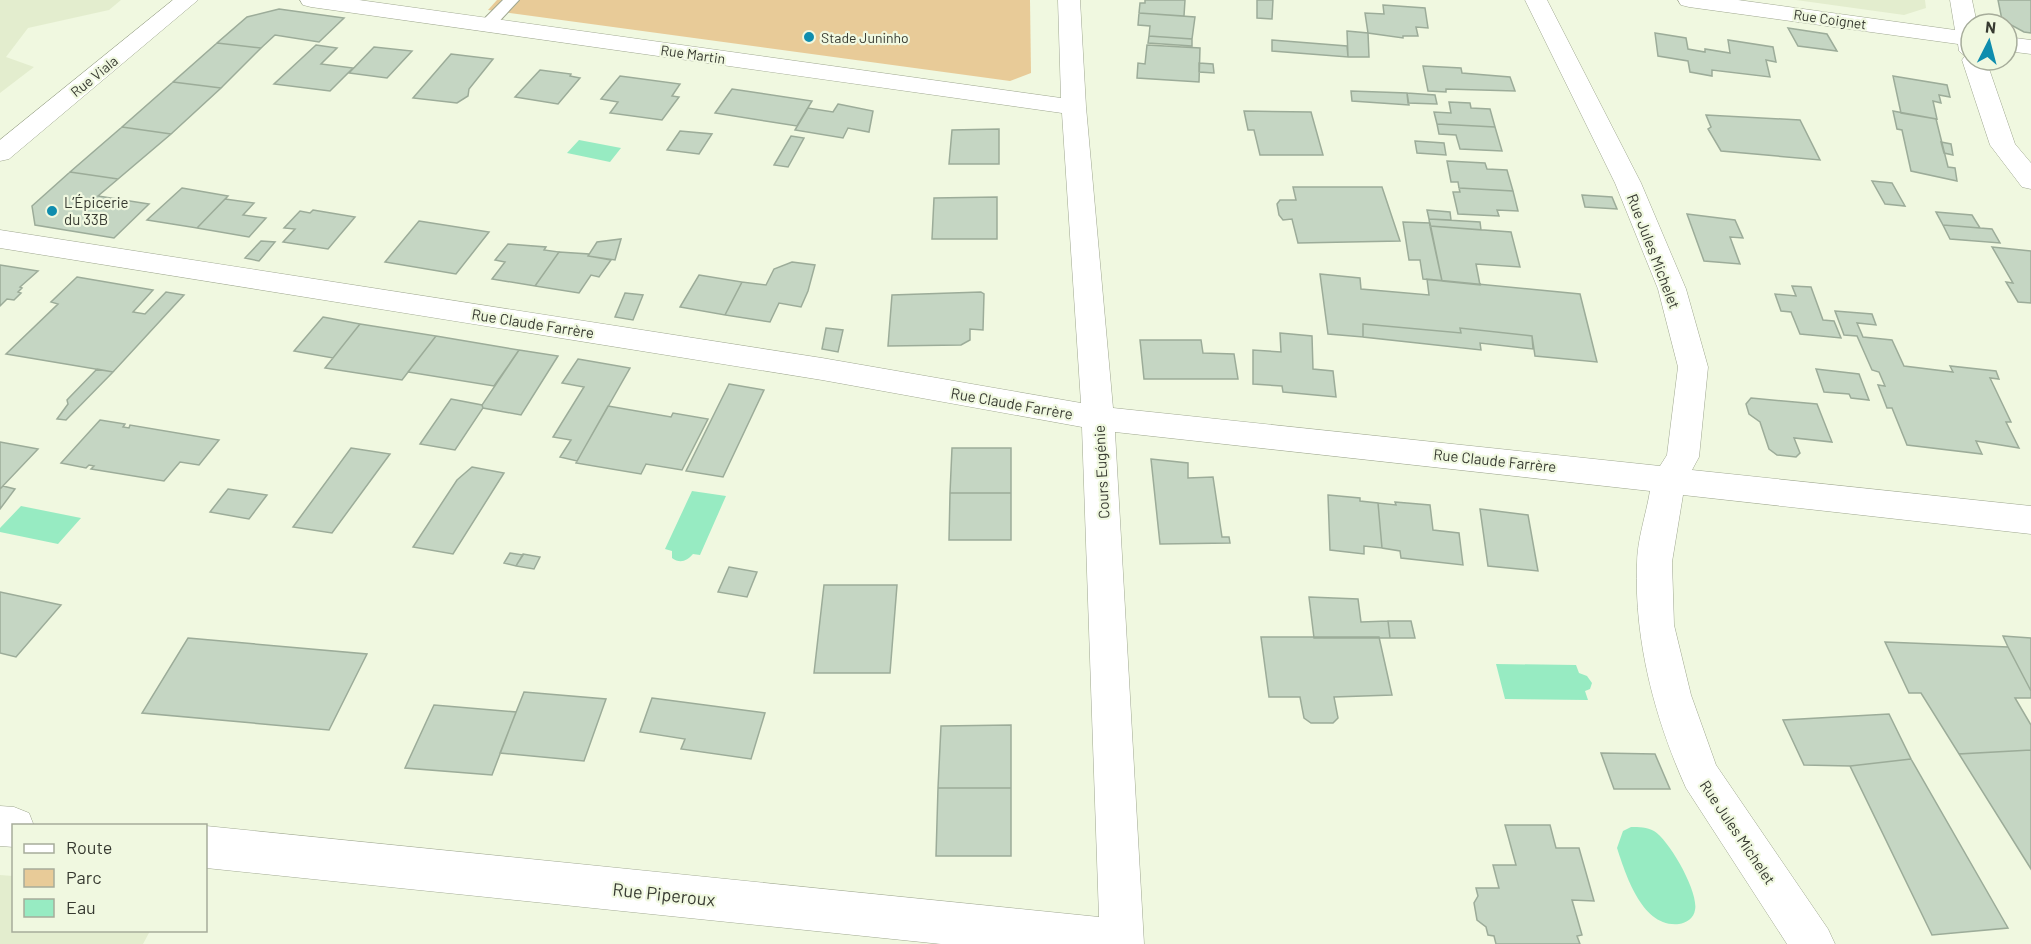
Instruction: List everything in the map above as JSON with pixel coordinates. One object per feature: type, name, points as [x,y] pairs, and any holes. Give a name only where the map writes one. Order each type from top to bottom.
[{"type":"street","name":"Rue Viala","points":[[0,153],[188,0]]},
{"type":"street","name":"Rue Martin","points":[[311,0],[1074,107]]},
{"type":"street","name":"Cours Eugénie","points":[[1069,0],[1074,107],[1098,418],[1122,943]]},
{"type":"street","name":"Rue Jules Michelet","points":[[1536,0],[1628,183],[1675,300],[1693,367],[1683,457],[1669,479],[1654,562],[1656,625],[1672,694],[1700,775],[1813,944]]},
{"type":"street","name":"Rue Coignet","points":[[1689,0],[1959,45]]},
{"type":"street","points":[[1979,72],[2003,145],[2031,181]]},
{"type":"street","name":"Rue Claude Farrère","points":[[0,239],[822,369],[1098,418],[2031,520]]},
{"type":"street","name":"Rue Piperoux","points":[[207,847],[1122,943]]},
{"type":"lane","points":[[487,25],[511,0]]},
{"type":"shaded area","points":[[0,0],[121,0],[109,10],[28,28],[6,57],[34,67],[0,93]]},
{"type":"shaded area","points":[[1796,0],[1925,0],[1926,8],[1904,15]]},
{"type":"shaded area","points":[[0,875],[12,876],[12,932],[149,932],[143,944],[0,944]]},
{"type":"green space","name":"Stade Juninho","points":[[497,0],[1030,0],[1031,73],[1010,81],[488,10]]},
{"type":"water","points":[[579,140],[621,148],[610,162],[567,153]]},
{"type":"water","points":[[692,491],[726,496],[700,555],[693,554],[686,560],[678,561],[672,558],[672,551],[665,549]]},
{"type":"water","points":[[21,506],[81,518],[58,544],[0,532],[0,528]]},
{"type":"water","points":[[1496,664],[1576,665],[1579,673],[1587,676],[1592,683],[1590,689],[1585,691],[1588,700],[1505,699]]},
{"type":"water","points":[[1631,827],[1654,831],[1675,855],[1688,879],[1695,902],[1694,913],[1687,921],[1679,924],[1666,923],[1655,918],[1637,898],[1617,848],[1623,831]]},
{"type":"building","points":[[1145,0],[1185,0],[1184,16],[1139,13],[1140,3],[1145,3]]},
{"type":"building","points":[[1257,0],[1273,0],[1272,19],[1257,18]]},
{"type":"building","points":[[1998,0],[2031,0],[2031,33],[2019,29],[2019,12],[2000,12]]},
{"type":"building","points":[[1383,5],[1425,8],[1428,28],[1416,27],[1418,36],[1403,36],[1403,38],[1368,33],[1365,13],[1384,14]]},
{"type":"building","points":[[279,9],[344,18],[319,42],[275,35],[261,48],[217,43],[247,17]]},
{"type":"building","points":[[1139,13],[1195,17],[1192,39],[1149,36],[1150,26],[1138,25]]},
{"type":"building","points":[[1788,28],[1827,34],[1837,51],[1798,46]]},
{"type":"building","points":[[1347,31],[1368,33],[1369,57],[1348,57]]},
{"type":"building","points":[[1655,33],[1686,38],[1688,49],[1705,52],[1705,49],[1730,53],[1728,40],[1773,47],[1776,62],[1766,60],[1770,77],[1712,70],[1712,76],[1690,72],[1688,61],[1658,56]]},
{"type":"building","points":[[1149,36],[1192,39],[1192,46],[1148,43]]},
{"type":"building","points":[[1272,40],[1347,46],[1348,57],[1272,51]]},
{"type":"building","points":[[217,43],[261,48],[221,88],[173,82]]},
{"type":"building","points":[[316,45],[337,48],[321,64],[353,68],[330,91],[274,84]]},
{"type":"building","points":[[1147,45],[1200,48],[1199,82],[1137,78],[1138,63],[1145,64]]},
{"type":"building","points":[[374,47],[412,51],[387,78],[349,73]]},
{"type":"building","points":[[451,54],[493,59],[469,89],[468,96],[457,103],[413,98]]},
{"type":"building","points":[[1199,63],[1213,64],[1214,73],[1199,72]]},
{"type":"building","points":[[1423,66],[1461,68],[1462,73],[1510,77],[1515,91],[1446,89],[1446,92],[1428,91]]},
{"type":"building","points":[[540,70],[571,74],[570,76],[580,78],[558,104],[515,97]]},
{"type":"building","points":[[620,76],[680,84],[672,96],[679,97],[662,120],[610,113],[618,102],[601,99]]},
{"type":"building","points":[[1893,76],[1947,85],[1950,97],[1939,95],[1941,103],[1933,101],[1937,119],[1901,113]]},
{"type":"building","points":[[173,82],[221,88],[171,134],[122,127]]},
{"type":"building","points":[[732,89],[812,101],[797,126],[715,113]]},
{"type":"building","points":[[1351,91],[1407,93],[1409,105],[1352,101]]},
{"type":"building","points":[[1407,93],[1435,95],[1437,104],[1408,103]]},
{"type":"building","points":[[1449,102],[1470,103],[1471,108],[1490,109],[1495,127],[1437,124],[1434,112],[1451,113]]},
{"type":"building","points":[[838,104],[873,111],[869,132],[848,128],[843,138],[795,130],[808,108],[833,112]]},
{"type":"building","points":[[1244,111],[1311,112],[1323,155],[1260,155],[1254,130],[1248,130]]},
{"type":"building","points":[[1893,111],[1936,119],[1948,167],[1955,168],[1957,181],[1911,171],[1902,130],[1897,129]]},
{"type":"building","points":[[1706,115],[1800,120],[1820,160],[1721,151],[1708,129],[1711,127]]},
{"type":"building","points":[[1437,124],[1495,127],[1502,151],[1460,149],[1456,135],[1439,134]]},
{"type":"building","points":[[122,127],[171,134],[118,179],[70,172]]},
{"type":"building","points":[[999,129],[999,164],[949,164],[952,130]]},
{"type":"building","points":[[680,131],[712,134],[699,154],[667,150]]},
{"type":"building","points":[[791,136],[804,138],[788,167],[774,165]]},
{"type":"building","points":[[1415,141],[1444,143],[1446,155],[1417,153]]},
{"type":"building","points":[[1941,142],[1951,144],[1953,155],[1944,153]]},
{"type":"building","points":[[1447,161],[1485,163],[1487,169],[1507,170],[1513,191],[1459,188],[1458,182],[1451,182]]},
{"type":"building","points":[[70,172],[118,179],[98,196],[149,204],[114,238],[35,225],[32,206]]},
{"type":"building","points":[[1872,181],[1892,183],[1905,206],[1885,204]]},
{"type":"building","points":[[1293,187],[1382,187],[1400,241],[1298,243],[1292,219],[1283,220],[1279,215],[1277,204],[1280,200],[1296,200]]},
{"type":"building","points":[[182,188],[228,196],[197,228],[147,220]]},
{"type":"building","points":[[1459,188],[1513,191],[1518,211],[1497,210],[1499,216],[1458,214],[1453,192],[1460,192]]},
{"type":"building","points":[[1582,195],[1612,197],[1617,209],[1585,207]]},
{"type":"building","points":[[997,197],[997,239],[932,239],[934,198]]},
{"type":"building","points":[[225,199],[254,203],[243,215],[266,218],[249,237],[197,228]]},
{"type":"building","points":[[313,210],[355,217],[328,249],[283,242],[295,229],[284,228],[300,211],[310,213]]},
{"type":"building","points":[[1427,210],[1450,212],[1451,220],[1429,219]]},
{"type":"building","points":[[1936,212],[1972,215],[1980,228],[1943,225]]},
{"type":"building","points":[[1687,214],[1735,220],[1743,238],[1730,237],[1740,264],[1704,261]]},
{"type":"building","points":[[1429,219],[1480,222],[1481,230],[1430,226]]},
{"type":"building","points":[[419,221],[489,232],[456,274],[385,262]]},
{"type":"building","points":[[1403,222],[1430,223],[1442,281],[1423,279],[1420,260],[1409,260]]},
{"type":"building","points":[[1943,225],[1992,229],[2000,243],[1950,239]]},
{"type":"building","points":[[1430,226],[1511,232],[1520,267],[1476,264],[1480,285],[1442,281]]},
{"type":"building","points":[[621,239],[615,260],[588,256],[597,242]]},
{"type":"building","points":[[261,241],[275,242],[259,261],[245,258]]},
{"type":"building","points":[[508,244],[546,247],[544,250],[559,252],[535,286],[492,279],[505,262],[495,260]]},
{"type":"building","points":[[1992,247],[2031,251],[2031,303],[2018,302],[2006,282],[2013,283]]},
{"type":"building","points":[[559,252],[589,254],[588,256],[611,260],[599,277],[591,275],[579,293],[535,286]]},
{"type":"building","points":[[792,262],[815,265],[801,307],[779,303],[770,322],[725,315],[742,282],[766,285],[774,269]]},
{"type":"building","points":[[0,265],[38,271],[20,287],[22,288],[18,292],[21,293],[14,300],[7,299],[0,306]]},
{"type":"building","points":[[1320,274],[1360,278],[1361,289],[1429,295],[1427,279],[1580,294],[1597,362],[1535,356],[1532,336],[1460,328],[1461,333],[1363,324],[1363,337],[1328,334]]},
{"type":"building","points":[[699,275],[742,282],[725,315],[680,307]]},
{"type":"building","points":[[77,277],[153,290],[133,312],[145,314],[166,292],[184,295],[113,372],[6,354],[58,304],[51,302]]},
{"type":"building","points":[[1792,286],[1811,287],[1823,320],[1834,321],[1841,338],[1800,334],[1791,312],[1781,311],[1775,294],[1796,296]]},
{"type":"building","points":[[981,292],[984,294],[983,330],[970,329],[970,340],[961,345],[888,346],[892,295]]},
{"type":"building","points":[[625,293],[643,295],[633,320],[615,317]]},
{"type":"building","points":[[1835,311],[1872,314],[1876,325],[1857,323],[1863,337],[1892,340],[1904,366],[1953,372],[1950,366],[1996,371],[1999,379],[1990,378],[2011,422],[2006,422],[2019,448],[1976,441],[1982,454],[1907,445],[1892,408],[1887,408],[1878,385],[1885,386],[1879,372],[1872,370],[1857,336],[1844,335]]},
{"type":"building","points":[[323,317],[360,324],[333,358],[294,351]]},
{"type":"building","points":[[360,324],[436,336],[402,380],[325,368]]},
{"type":"building","points":[[1363,324],[1461,333],[1460,328],[1532,336],[1533,349],[1480,343],[1481,350],[1363,337]]},
{"type":"building","points":[[826,328],[843,330],[838,352],[822,349]]},
{"type":"building","points":[[1280,333],[1312,336],[1313,369],[1333,371],[1336,397],[1283,392],[1282,386],[1253,384],[1253,350],[1281,352]]},
{"type":"building","points":[[436,336],[519,350],[494,386],[408,372]]},
{"type":"building","points":[[1140,340],[1201,340],[1203,353],[1234,354],[1238,379],[1144,379]]},
{"type":"building","points":[[519,350],[558,356],[521,415],[483,408],[482,405]]},
{"type":"building","points":[[578,359],[630,368],[577,461],[560,457],[571,440],[553,437],[584,387],[562,383]]},
{"type":"building","points":[[97,369],[113,372],[66,420],[57,419],[68,404],[67,400]]},
{"type":"building","points":[[1816,369],[1859,374],[1869,400],[1851,398],[1849,394],[1824,392]]},
{"type":"building","points":[[729,384],[764,390],[723,477],[686,471]]},
{"type":"building","points":[[1751,398],[1817,404],[1832,442],[1794,438],[1800,453],[1796,457],[1777,455],[1769,449],[1760,422],[1749,414],[1746,404]]},
{"type":"building","points":[[451,399],[482,405],[483,408],[455,450],[420,444]]},
{"type":"building","points":[[608,406],[671,417],[673,413],[708,419],[682,470],[646,464],[641,474],[576,463]]},
{"type":"building","points":[[100,420],[125,424],[123,427],[129,428],[130,425],[219,440],[199,465],[180,462],[164,481],[91,469],[94,466],[89,465],[86,468],[61,463]]},
{"type":"building","points":[[0,442],[38,449],[0,489]]},
{"type":"building","points":[[351,448],[390,454],[332,533],[293,527]]},
{"type":"building","points":[[952,448],[1011,448],[1011,493],[950,493]]},
{"type":"building","points":[[1151,459],[1188,463],[1188,478],[1213,477],[1222,537],[1229,537],[1230,543],[1160,544]]},
{"type":"building","points":[[472,467],[504,473],[453,554],[413,547],[457,480]]},
{"type":"building","points":[[3,486],[15,489],[0,509],[0,489]]},
{"type":"building","points":[[228,489],[267,495],[249,519],[210,512]]},
{"type":"building","points":[[950,493],[1011,493],[1011,540],[949,540]]},
{"type":"building","points":[[1328,495],[1360,498],[1360,501],[1378,503],[1382,548],[1364,546],[1364,554],[1330,550]]},
{"type":"building","points":[[1395,502],[1430,505],[1433,530],[1459,533],[1463,565],[1401,558],[1400,551],[1382,548],[1378,503],[1396,505]]},
{"type":"building","points":[[1480,509],[1528,515],[1538,571],[1488,566]]},
{"type":"building","points":[[510,553],[523,555],[516,566],[504,563]]},
{"type":"building","points":[[523,554],[540,557],[534,569],[516,566]]},
{"type":"building","points":[[729,567],[757,572],[747,597],[718,592]]},
{"type":"building","points":[[824,585],[897,585],[890,673],[814,673]]},
{"type":"building","points":[[0,592],[61,605],[16,657],[0,653]]},
{"type":"building","points":[[1309,597],[1358,599],[1361,622],[1388,621],[1390,638],[1314,638]]},
{"type":"building","points":[[1388,621],[1411,621],[1415,638],[1390,638]]},
{"type":"building","points":[[2003,636],[2031,638],[2031,691],[2008,647]]},
{"type":"building","points":[[1261,637],[1379,637],[1392,695],[1334,697],[1338,718],[1333,723],[1311,723],[1304,718],[1300,697],[1269,697]]},
{"type":"building","points":[[188,638],[367,654],[329,730],[142,713]]},
{"type":"building","points":[[1885,642],[2008,647],[2031,691],[2031,698],[2015,698],[2031,725],[2031,750],[1959,754],[1921,693],[1909,693]]},
{"type":"building","points":[[524,692],[606,699],[584,761],[500,753]]},
{"type":"building","points":[[652,698],[765,713],[751,759],[681,749],[685,739],[640,732]]},
{"type":"building","points":[[434,705],[516,712],[492,775],[405,768]]},
{"type":"building","points":[[1889,714],[1911,759],[1850,766],[1804,765],[1783,720]]},
{"type":"building","points":[[1011,725],[1011,788],[938,788],[941,726]]},
{"type":"building","points":[[2031,750],[2031,869],[1959,754]]},
{"type":"building","points":[[1601,753],[1655,754],[1670,789],[1614,789]]},
{"type":"building","points":[[1911,759],[2008,928],[1932,935],[1850,766]]},
{"type":"building","points":[[938,788],[1011,788],[1011,856],[936,856]]},
{"type":"building","points":[[1505,825],[1550,825],[1556,848],[1579,848],[1594,901],[1572,900],[1582,935],[1577,936],[1580,944],[1496,944],[1494,936],[1488,935],[1486,927],[1477,920],[1474,903],[1478,896],[1476,888],[1499,888],[1493,865],[1516,865]]},
{"type":"place","name":"Stade Juninho","points":[[809,37]]},
{"type":"place","name":"L’Épicerie du 33B","points":[[52,211]]}]
